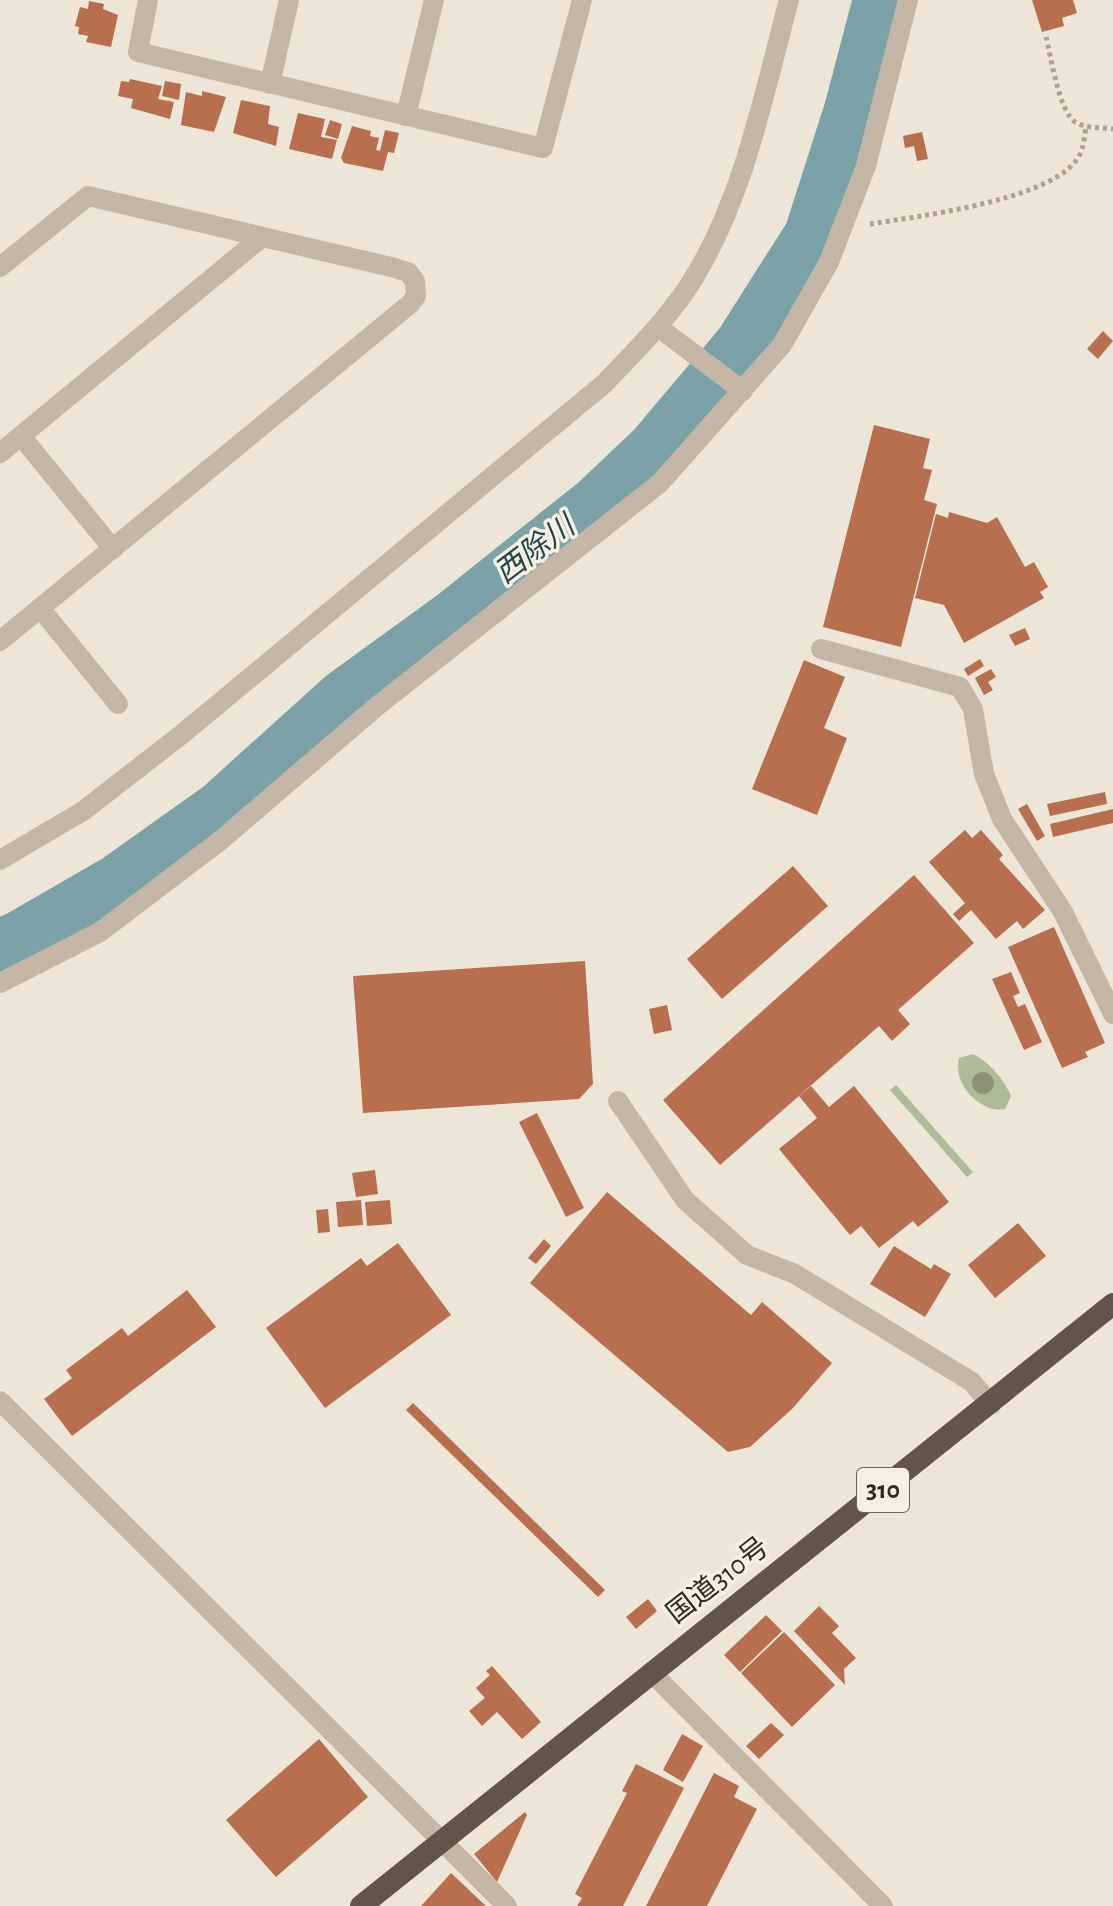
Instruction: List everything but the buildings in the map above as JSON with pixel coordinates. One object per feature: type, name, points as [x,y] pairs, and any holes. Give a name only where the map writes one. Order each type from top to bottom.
[{"type":"highway","name":"国道310号","points":[[361,1906],[651,1672],[991,1405],[1113,1304]]},
{"type":"street","points":[[148,0],[138,52],[543,148],[582,0]]},
{"type":"street","points":[[270,84],[289,0]]},
{"type":"street","points":[[406,116],[434,0]]},
{"type":"street","points":[[0,860],[83,811],[181,735],[664,331],[730,209],[789,0]]},
{"type":"street","points":[[0,983],[100,932],[221,840],[376,707],[660,483],[739,388],[782,345],[829,262],[866,166],[908,0]]},
{"type":"street","points":[[0,267],[88,196],[408,272],[415,281],[416,296],[0,641]]},
{"type":"street","points":[[0,453],[262,237]]},
{"type":"street","points":[[664,331],[739,388]]},
{"type":"street","points":[[21,436],[113,549]]},
{"type":"street","points":[[40,608],[118,704]]},
{"type":"street","points":[[821,649],[960,687],[973,709],[984,774],[1002,819],[1063,912],[1113,1014]]},
{"type":"street","points":[[618,1101],[685,1200],[747,1255],[795,1274],[958,1373],[972,1382],[991,1405]]},
{"type":"street","points":[[0,1401],[507,1906]]},
{"type":"street","points":[[651,1672],[883,1906]]},
{"type":"path","points":[[1046,37],[1064,108],[1072,120],[1086,127],[1113,129]]},
{"type":"path","points":[[844,228],[985,206],[1064,173],[1083,149],[1086,127]]},
{"type":"green space","points":[[973,1054],[990,1066],[1008,1090],[1011,1096],[1005,1109],[986,1107],[964,1086],[958,1067],[959,1058]]},
{"type":"green space","points":[[896,1085],[973,1172],[967,1177],[890,1090]]},
{"type":"waterway","name":"西除川","points":[[0,946],[116,882],[220,808],[344,696],[453,617],[596,503],[655,447],[741,345],[811,235],[851,110],[880,0]]}]
